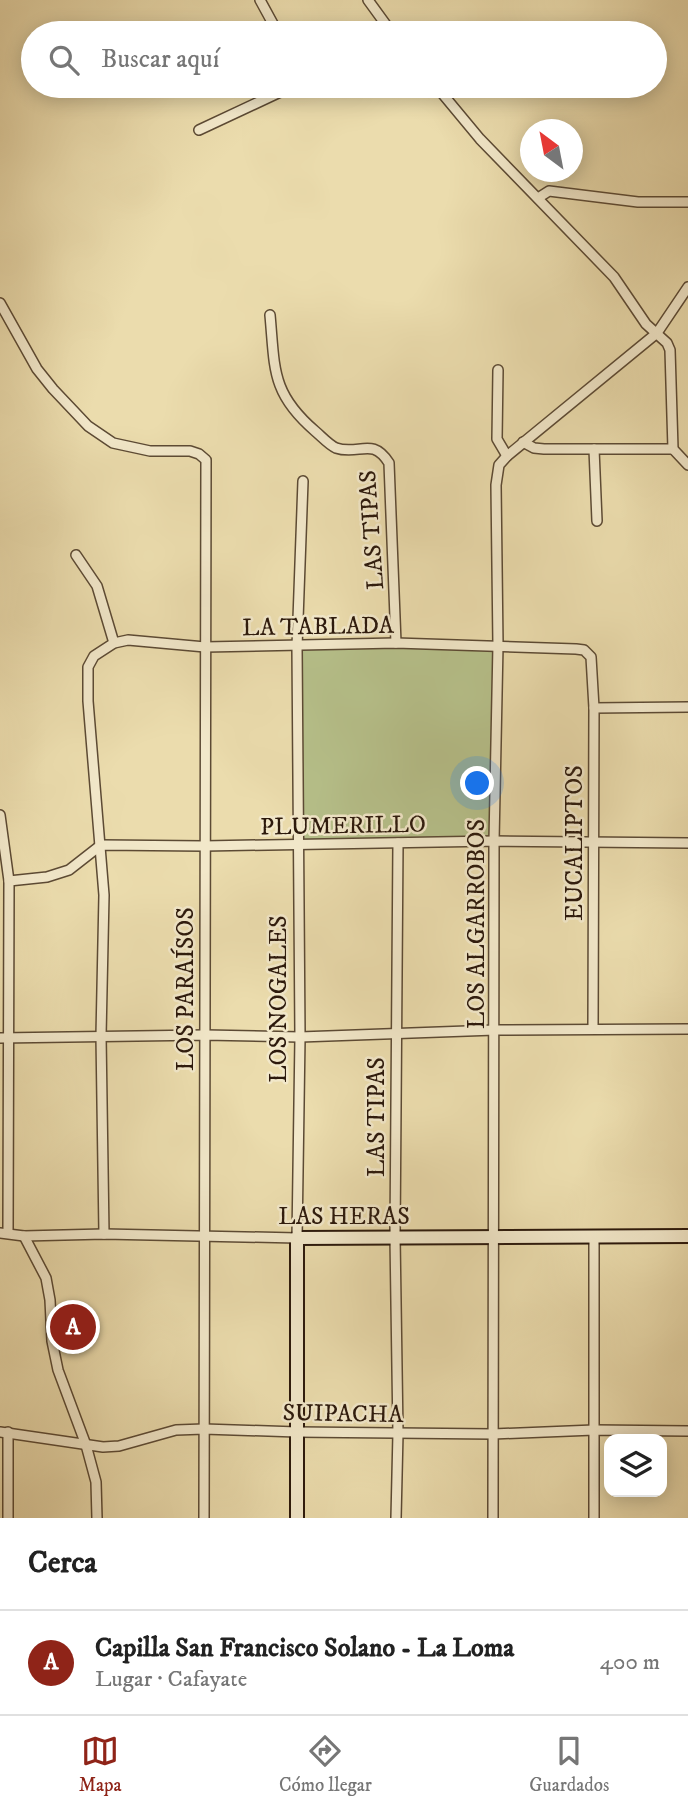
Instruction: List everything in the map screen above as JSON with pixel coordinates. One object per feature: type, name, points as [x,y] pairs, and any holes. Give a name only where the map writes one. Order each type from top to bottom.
[{"type":"street","points":[[260,0],[271,21]]},
{"type":"street","points":[[368,0],[383,21]]},
{"type":"street","points":[[200,130],[268,98]]},
{"type":"street","points":[[446,98],[480,139],[614,277],[646,324],[670,350],[673,449],[688,465]]},
{"type":"street","points":[[538,198],[549,191],[639,202],[688,202]]},
{"type":"street","name":"LOS ALGARROBOS","points":[[493,1518],[494,841],[498,645],[496,485],[499,465],[523,442],[657,333],[688,287]]},
{"type":"street","name":"LOS PARAÍSOS","points":[[0,303],[37,369],[52,389],[88,426],[113,443],[150,451],[190,451],[200,454],[206,460],[204,1518]]},
{"type":"street","name":"LAS TIPAS","points":[[270,315],[278,385],[304,421],[334,447],[373,447],[382,453],[388,463],[396,643]]},
{"type":"street","points":[[498,370],[497,439],[507,456]]},
{"type":"street","points":[[523,442],[534,448],[673,449]]},
{"type":"street","points":[[594,449],[597,521]]},
{"type":"street","name":"LOS NOGALES","points":[[297,1518],[300,1037],[297,647],[303,481]]},
{"type":"street","points":[[75,555],[97,586],[114,643],[94,656],[88,667],[88,701],[104,895],[101,1036],[104,1234]]},
{"type":"street","name":"LA TABLADA","points":[[114,643],[128,640],[205,647],[396,643],[498,645],[584,650],[591,657]]},
{"type":"street","name":"EUCALIPTOS","points":[[591,657],[594,708],[593,1029]]},
{"type":"street","points":[[594,708],[688,707]]},
{"type":"street","points":[[0,816],[9,881],[4,1037],[4,1233]]},
{"type":"street","name":"PLUMERILLO","points":[[101,845],[494,841],[688,843]]},
{"type":"street","name":"LAS TIPAS","points":[[396,1518],[398,843]]},
{"type":"street","points":[[9,881],[47,877],[69,870],[101,845]]},
{"type":"street","points":[[4,1037],[300,1037],[688,1029]]},
{"type":"street","name":"LAS HERAS","points":[[4,1233],[24,1236],[104,1234],[297,1238],[688,1237]]},
{"type":"street","points":[[24,1236],[46,1278],[52,1341],[58,1370],[86,1445],[96,1482],[97,1518]]},
{"type":"street","points":[[593,1518],[594,1236]]},
{"type":"street","name":"SUIPACHA","points":[[4,1432],[86,1445],[119,1446],[176,1430],[204,1429],[494,1434],[594,1430],[688,1431]]},
{"type":"street","points":[[4,1432],[8,1518]]},
{"type":"green space","points":[[498,645],[494,841],[298,845],[297,647]]},
{"type":"building","points":[[71,1309],[78,1316],[75,1320],[91,1333],[80,1344],[61,1328],[64,1324],[60,1321]]},
{"type":"place","name":"Capilla San Francisco Solano - La Loma","points":[[73,1327]]}]
